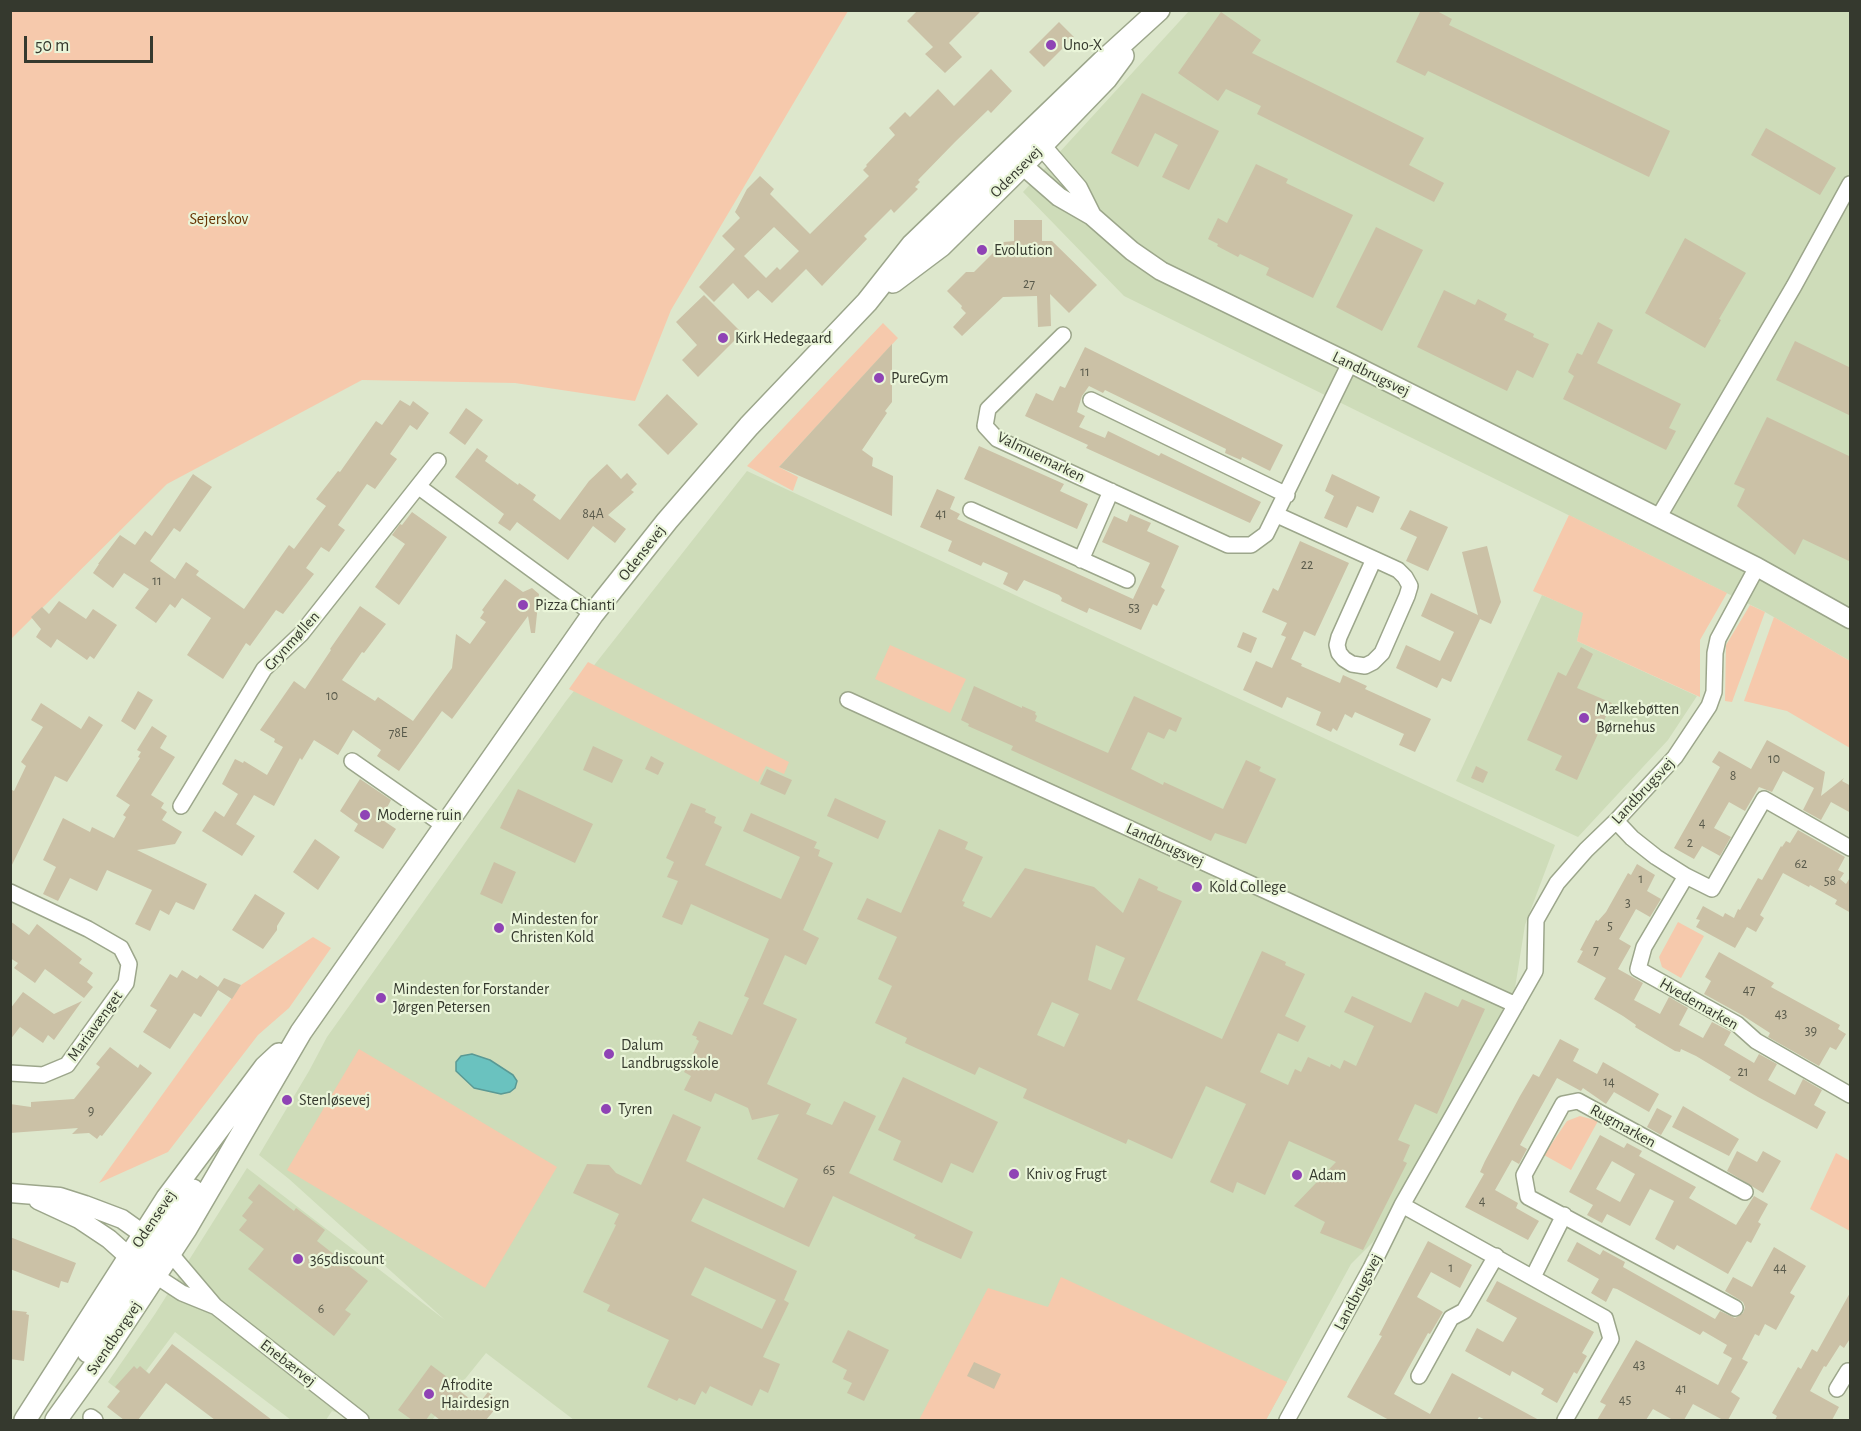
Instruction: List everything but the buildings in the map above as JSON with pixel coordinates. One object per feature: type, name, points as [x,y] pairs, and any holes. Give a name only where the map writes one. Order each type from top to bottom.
[{"type":"main road","name":"Odensevej","points":[[157,1244],[301,1032],[593,614],[667,521],[749,426],[867,302],[940,246],[1103,62],[1153,17]]},
{"type":"main road","name":"Odensevej","points":[[157,1244],[167,1198],[265,1067],[301,1032]]},
{"type":"main road","points":[[51,1420],[67,1384],[142,1266],[145,1255],[157,1244]]},
{"type":"main road","name":"Svendborgvej","points":[[56,1420],[142,1266],[157,1244]]},
{"type":"main road","name":"Odensevej","points":[[25,1420],[142,1266]]},
{"type":"street","name":"Landbrugsvej","points":[[1036,139],[1078,188],[1092,216]]},
{"type":"street","name":"Landbrugsvej","points":[[1016,159],[1059,197],[1092,216],[1132,251],[1161,271],[1659,518],[1851,619]]},
{"type":"street","points":[[1659,518],[1851,184]]},
{"type":"street","name":"Valmuemarken","points":[[1062,335],[988,409],[985,426],[997,439],[1228,545],[1251,545],[1266,534],[1350,363]]},
{"type":"street","points":[[1091,400],[1287,495]]},
{"type":"street","name":"Grynmøllen","points":[[181,806],[264,669],[301,634],[438,461]]},
{"type":"street","points":[[419,487],[593,614]]},
{"type":"street","points":[[1081,560],[1112,491]]},
{"type":"street","points":[[971,510],[1126,580]]},
{"type":"street","points":[[1277,515],[1374,559],[1398,570],[1410,586],[1382,653],[1365,666],[1352,664],[1344,659],[1337,645],[1374,559]]},
{"type":"street","name":"Landbrugsvej","points":[[1287,1420],[1371,1268],[1402,1205],[1535,971],[1536,920],[1557,883],[1675,757],[1709,706],[1714,692],[1718,639],[1756,567]]},
{"type":"street","name":"Landbrugsvej","points":[[848,700],[1516,1005]]},
{"type":"street","points":[[352,761],[445,826]]},
{"type":"street","points":[[1616,820],[1656,857],[1712,889],[1764,799],[1851,848]]},
{"type":"street","name":"Hvedemarken","points":[[1686,876],[1644,948],[1638,969],[1737,1024],[1756,1041],[1851,1095]]},
{"type":"street","name":"Mariavænget","points":[[10,892],[88,929],[121,948],[129,963],[126,983],[67,1065],[43,1075],[10,1072]]},
{"type":"street","name":"Rugmarken","points":[[1734,1308],[1528,1197],[1524,1175],[1563,1104],[1578,1101],[1745,1192]]},
{"type":"street","points":[[19,1194],[60,1197],[85,1205],[122,1219],[157,1244]]},
{"type":"street","points":[[19,1194],[79,1219],[109,1239],[142,1266]]},
{"type":"street","points":[[1402,1205],[1605,1318],[1611,1339],[1564,1420]]},
{"type":"street","points":[[1533,1277],[1564,1215]]},
{"type":"street","name":"Enebærvej","points":[[157,1244],[215,1306],[341,1414],[361,1420]]},
{"type":"street","points":[[1419,1376],[1451,1318],[1464,1311],[1496,1256]]},
{"type":"street","name":"Enebærvej","points":[[142,1266],[182,1293],[215,1306]]},
{"type":"street","points":[[1837,1389],[1848,1371],[1851,1372]]},
{"type":"shaded area","points":[[1189,11],[1850,11],[1850,661],[1765,612],[1124,296],[1023,192]]},
{"type":"shaded area","points":[[747,471],[1555,845],[1525,925],[1515,988],[1373,1242],[1351,1264],[1266,1420],[574,1420],[486,1353],[432,1420],[360,1420],[332,1411],[326,1420],[291,1420],[175,1332],[146,1371],[164,1385],[145,1411],[108,1382],[155,1314],[247,1168],[445,1320],[289,1179],[259,1155],[327,1037],[566,701]]},
{"type":"shaded area","name":"Mælkebøtten Børnehus","points":[[1542,595],[1584,613],[1577,641],[1697,696],[1668,740],[1578,837],[1456,781]]},
{"type":"green space","name":"Sejerskov","points":[[11,11],[848,11],[671,310],[635,401],[515,383],[362,380],[167,484],[11,639]]},
{"type":"green space","points":[[883,323],[898,338],[779,467],[798,477],[793,491],[747,466]]},
{"type":"green space","points":[[1569,515],[1727,593],[1700,640],[1700,697],[1577,641],[1583,613],[1533,591]]},
{"type":"green space","points":[[1750,605],[1765,612],[1732,702],[1725,701],[1726,645]]},
{"type":"green space","points":[[1774,617],[1850,661],[1850,748],[1787,711],[1744,701]]},
{"type":"green space","points":[[890,645],[966,679],[950,713],[875,679]]},
{"type":"green space","points":[[588,662],[789,762],[784,774],[766,766],[758,782],[569,689]]},
{"type":"green space","points":[[1678,922],[1704,936],[1681,978],[1662,967],[1659,957]]},
{"type":"green space","points":[[313,937],[331,948],[289,1008],[258,1035],[168,1152],[99,1183],[241,985]]},
{"type":"green space","points":[[359,1049],[557,1167],[485,1288],[287,1170]]},
{"type":"green space","points":[[1580,1116],[1598,1121],[1571,1170],[1544,1155],[1567,1121]]},
{"type":"green space","points":[[1836,1153],[1850,1161],[1850,1231],[1810,1209]]},
{"type":"green space","points":[[1061,1277],[1287,1382],[1266,1420],[919,1420],[988,1288],[1048,1307]]},
{"type":"water","points":[[472,1054],[490,1060],[513,1075],[517,1081],[515,1088],[501,1094],[474,1088],[456,1071],[456,1062],[461,1056]]},
{"type":"place","name":"Uno-X","points":[[1051,45]]},
{"type":"place","name":"Evolution","points":[[982,250]]},
{"type":"place","name":"Kirk Hedegaard","points":[[723,338]]},
{"type":"place","name":"PureGym","points":[[879,378]]},
{"type":"place","name":"Pizza Chianti","points":[[523,605]]},
{"type":"place","name":"Mælkebøtten Børnehus","points":[[1584,718]]},
{"type":"place","name":"Moderne ruin","points":[[365,815]]},
{"type":"place","name":"Kold College","points":[[1197,887]]},
{"type":"place","name":"Mindesten for Christen Kold","points":[[499,928]]},
{"type":"place","name":"Mindesten for Forstander Jørgen Petersen","points":[[381,998]]},
{"type":"place","name":"Dalum Landbrugsskole","points":[[609,1054]]},
{"type":"place","name":"Stenløsevej","points":[[287,1100]]},
{"type":"place","name":"Tyren","points":[[606,1109]]},
{"type":"place","name":"Kniv og Frugt","points":[[1014,1174]]},
{"type":"place","name":"Adam","points":[[1297,1175]]},
{"type":"place","name":"365discount","points":[[298,1259]]},
{"type":"place","name":"Afrodite Hairdesign","points":[[429,1394]]}]
